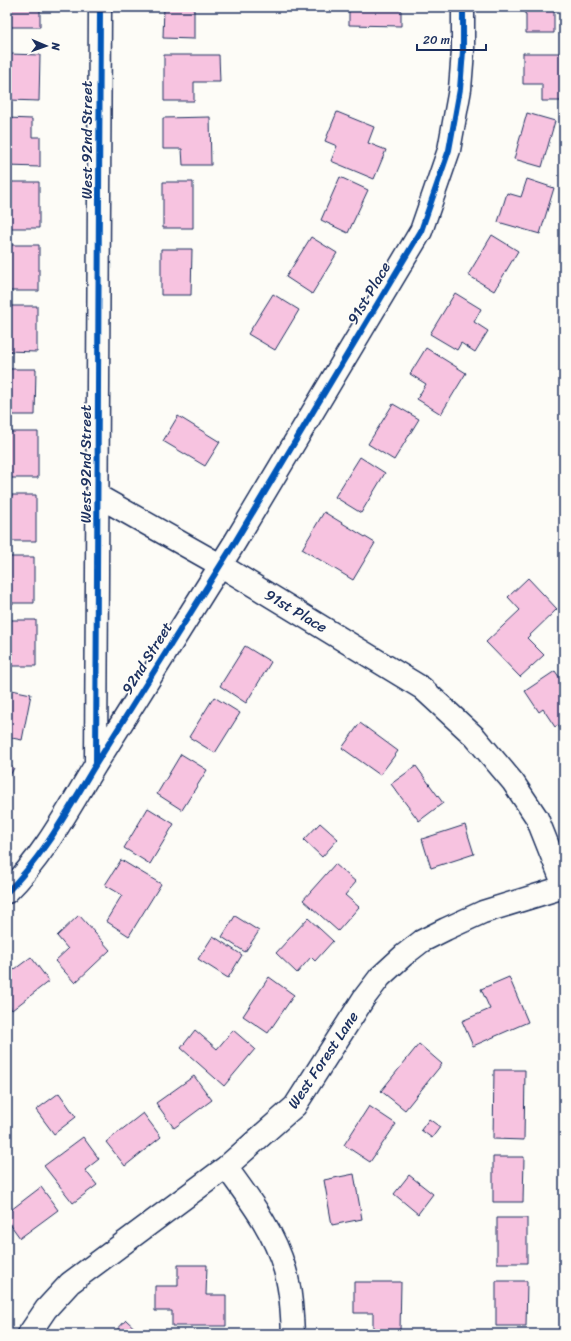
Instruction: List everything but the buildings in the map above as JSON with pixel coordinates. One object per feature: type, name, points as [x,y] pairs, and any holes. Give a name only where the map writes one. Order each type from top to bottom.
[{"type":"street","name":"West 92nd Street","points":[[96,764],[100,7]]},
{"type":"street","name":"91st Place","points":[[463,7],[463,51],[460,89],[449,150],[421,231],[220,565],[422,688],[475,737],[513,782],[537,818],[564,887]]},
{"type":"street","name":"West 92nd Street","points":[[98,496],[220,565]]},
{"type":"street","name":"92nd Street","points":[[96,764],[220,565]]},
{"type":"street","points":[[7,892],[20,880],[46,844],[96,764]]},
{"type":"street","name":"West Forest Lane","points":[[29,1334],[46,1309],[70,1283],[226,1167],[295,1106],[364,998],[380,977],[404,955],[428,938],[483,912],[564,887]]},
{"type":"street","points":[[226,1167],[264,1221],[276,1245],[286,1271],[291,1301],[293,1334]]},
{"type":"cycle path","points":[[7,892],[33,863],[66,814],[96,764],[100,7]]},
{"type":"cycle path","points":[[96,764],[235,542],[421,231],[449,150],[460,89],[463,51],[463,7]]}]
